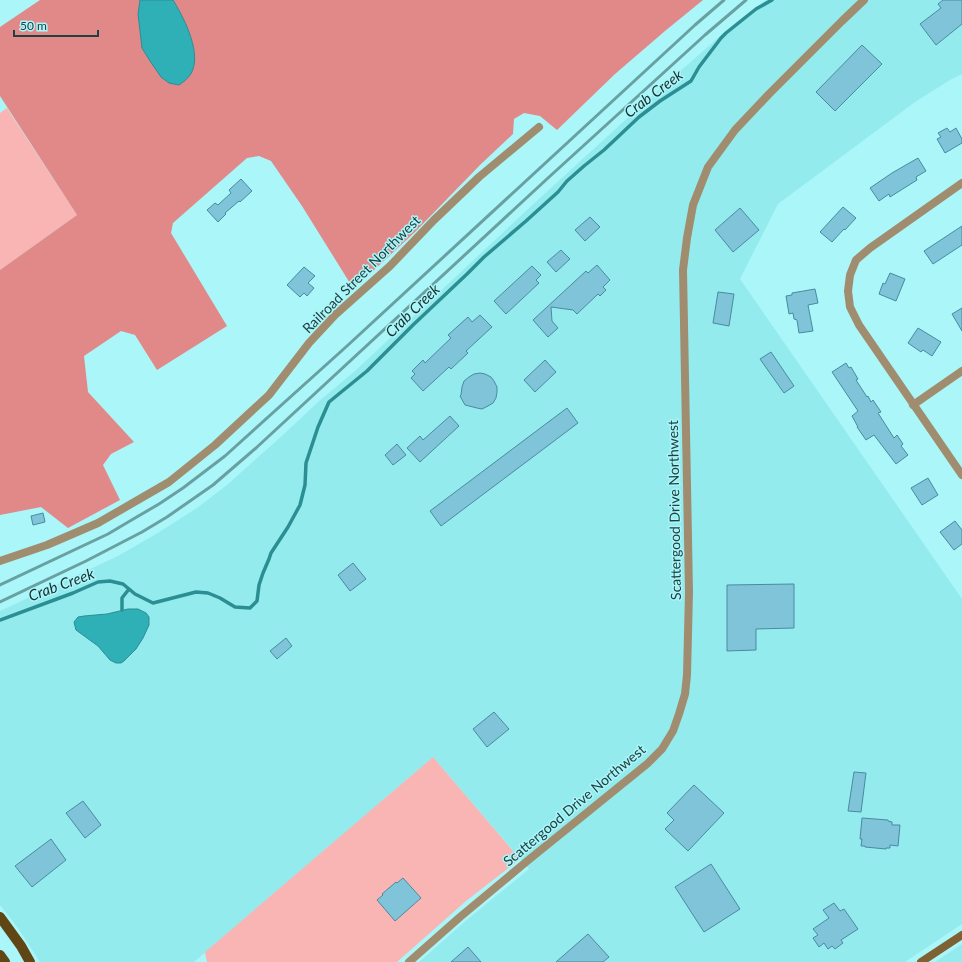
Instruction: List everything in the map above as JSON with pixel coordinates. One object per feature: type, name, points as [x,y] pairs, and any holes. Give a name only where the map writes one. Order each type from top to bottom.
[{"type":"main road","points":[[0,917],[21,946],[30,962]]},
{"type":"main road","points":[[0,955],[5,962]]},
{"type":"street","name":"Scattergood Drive Northwest","points":[[409,962],[514,872],[647,764],[662,749],[673,731],[685,694],[687,675],[689,592],[683,270],[693,205],[708,167],[735,130],[864,0]]},
{"type":"street","name":"Railroad Street Northwest","points":[[0,561],[47,545],[98,523],[170,482],[215,445],[269,395],[310,343],[335,315],[390,266],[434,220],[480,177],[539,126]]},
{"type":"street","points":[[962,183],[870,248],[856,260],[850,275],[848,291],[850,307],[859,325],[962,475]]},
{"type":"street","points":[[913,405],[962,371]]},
{"type":"street","points":[[921,962],[962,935]]},
{"type":"shaded area","points":[[40,0],[703,0],[615,74],[557,130],[540,116],[524,113],[514,119],[513,134],[480,165],[415,232],[353,288],[302,206],[271,161],[259,156],[247,158],[173,223],[171,233],[227,326],[157,370],[135,335],[121,331],[84,356],[88,392],[134,442],[111,454],[103,465],[120,500],[68,528],[41,507],[0,515],[0,270],[77,215],[0,96],[0,27]]},
{"type":"shaded area","points":[[140,0],[173,0],[186,24],[192,43],[195,61],[191,74],[179,85],[169,83],[161,77],[142,48],[138,14]]},
{"type":"shaded area","points":[[766,0],[962,0],[962,74],[915,102],[778,204],[740,279],[962,599],[962,924],[905,962],[419,962],[469,918],[529,869],[433,757],[194,962],[40,962],[18,928],[0,905],[0,611],[118,556],[197,508],[227,485],[318,402],[355,371],[644,103],[735,23]]},
{"type":"shaded area","points":[[7,108],[77,215],[0,270],[0,113]]},
{"type":"shaded area","points":[[128,609],[138,609],[146,613],[149,617],[149,625],[136,649],[121,663],[116,663],[110,660],[98,646],[76,630],[74,622],[78,617],[107,614]]},
{"type":"shaded area","points":[[433,757],[520,859],[466,901],[397,962],[207,962],[205,952]]},
{"type":"shaded area","points":[[962,944],[962,962],[935,962]]},
{"type":"building","points":[[943,0],[962,0],[962,24],[936,45],[920,24],[941,8],[938,4]]},
{"type":"building","points":[[862,45],[882,64],[835,111],[816,92]]},
{"type":"building","points":[[947,128],[950,132],[956,128],[962,139],[962,143],[945,153],[937,139],[941,137],[938,133]]},
{"type":"building","points":[[918,158],[926,171],[916,177],[917,180],[890,197],[889,194],[879,201],[870,188]]},
{"type":"building","points":[[241,179],[252,191],[225,213],[226,214],[218,222],[207,210],[215,203],[218,205],[231,193],[229,190]]},
{"type":"building","points":[[843,207],[856,218],[832,242],[820,232]]},
{"type":"building","points":[[740,208],[759,230],[733,252],[715,230]]},
{"type":"building","points":[[590,217],[600,227],[585,241],[575,230]]},
{"type":"building","points":[[962,226],[962,245],[933,264],[924,251]]},
{"type":"building","points":[[561,250],[570,259],[556,272],[547,262]]},
{"type":"building","points":[[597,265],[610,280],[603,287],[606,290],[600,296],[598,294],[577,314],[573,310],[551,307],[552,321],[558,328],[548,337],[533,320],[586,271],[588,273]]},
{"type":"building","points":[[532,266],[541,275],[536,280],[539,283],[506,314],[494,301]]},
{"type":"building","points":[[304,267],[315,276],[308,283],[314,288],[307,296],[304,293],[300,297],[287,285]]},
{"type":"building","points":[[890,273],[905,279],[896,301],[879,294],[883,283],[885,284]]},
{"type":"building","points":[[815,289],[818,303],[808,305],[813,331],[799,333],[797,320],[794,319],[793,313],[789,314],[786,296],[792,295],[792,293]]},
{"type":"building","points":[[718,292],[734,294],[729,326],[713,323]]},
{"type":"building","points":[[962,308],[962,331],[952,314]]},
{"type":"building","points":[[480,315],[492,327],[466,351],[468,353],[451,369],[449,367],[423,391],[411,378],[415,374],[412,371],[423,360],[425,363],[451,338],[448,335],[468,317],[472,322]]},
{"type":"building","points":[[918,328],[941,342],[932,356],[923,350],[921,352],[908,343]]},
{"type":"building","points":[[771,352],[794,386],[784,393],[760,359]]},
{"type":"building","points":[[545,360],[556,372],[535,392],[524,380]]},
{"type":"building","points":[[846,363],[849,368],[851,367],[858,379],[856,380],[867,397],[868,396],[871,402],[873,400],[881,412],[878,413],[894,438],[897,435],[903,444],[901,446],[908,455],[896,464],[874,435],[866,440],[857,427],[852,416],[858,411],[832,372]]},
{"type":"building","points":[[480,373],[491,377],[497,387],[496,398],[493,403],[482,409],[465,405],[460,396],[464,381],[474,374]]},
{"type":"building","points":[[567,408],[578,423],[441,526],[430,511]]},
{"type":"building","points":[[450,416],[459,426],[420,462],[407,448],[420,436],[423,440]]},
{"type":"building","points":[[397,444],[406,455],[393,465],[385,455]]},
{"type":"building","points":[[928,478],[938,495],[922,505],[911,488]]},
{"type":"building","points":[[43,513],[45,522],[33,525],[31,516]]},
{"type":"building","points":[[955,521],[962,530],[962,544],[954,550],[940,532]]},
{"type":"building","points":[[353,563],[366,579],[350,591],[338,575]]},
{"type":"building","points":[[794,584],[794,628],[756,629],[756,650],[727,651],[727,585]]},
{"type":"building","points":[[286,638],[292,646],[277,659],[270,651]]},
{"type":"building","points":[[494,712],[509,729],[487,747],[473,729]]},
{"type":"building","points":[[854,772],[866,773],[861,812],[848,811]]},
{"type":"building","points":[[694,785],[724,813],[688,851],[665,829],[674,820],[667,813]]},
{"type":"building","points":[[83,801],[101,825],[85,838],[66,813]]},
{"type":"building","points":[[862,818],[888,820],[892,822],[892,825],[900,825],[898,846],[890,845],[890,848],[886,849],[861,846],[862,839],[860,839]]},
{"type":"building","points":[[51,839],[66,860],[32,887],[15,866]]},
{"type":"building","points":[[711,864],[740,909],[704,932],[675,887]]},
{"type":"building","points":[[403,878],[421,898],[395,921],[377,900],[396,882],[397,883]]},
{"type":"building","points":[[834,903],[840,911],[844,909],[858,929],[841,940],[843,943],[835,949],[832,946],[828,949],[824,943],[819,947],[813,938],[818,935],[813,929],[829,918],[823,910]]},
{"type":"building","points":[[588,934],[609,957],[603,962],[556,962]]},
{"type":"building","points":[[468,947],[481,962],[451,962]]},
{"type":"waterway","name":"Crab Creek","points":[[0,620],[73,593],[98,582],[110,581],[123,584],[135,594],[153,603],[196,592],[208,593],[235,607],[250,608],[257,601],[259,585],[271,553],[300,505],[305,485],[306,463],[318,427],[329,402],[367,371],[484,257],[526,221],[558,192],[567,181],[604,150],[639,117],[660,101],[691,81],[699,67],[726,33],[756,9],[772,0]]},
{"type":"waterway","name":"Crab Creek","points":[[122,610],[122,598],[129,589]]},
{"type":"railway","points":[[0,585],[108,534],[159,504],[225,456],[724,0]]},
{"type":"railway","points":[[0,602],[86,561],[142,532],[167,517],[213,485],[256,448],[705,35],[746,0]]}]
